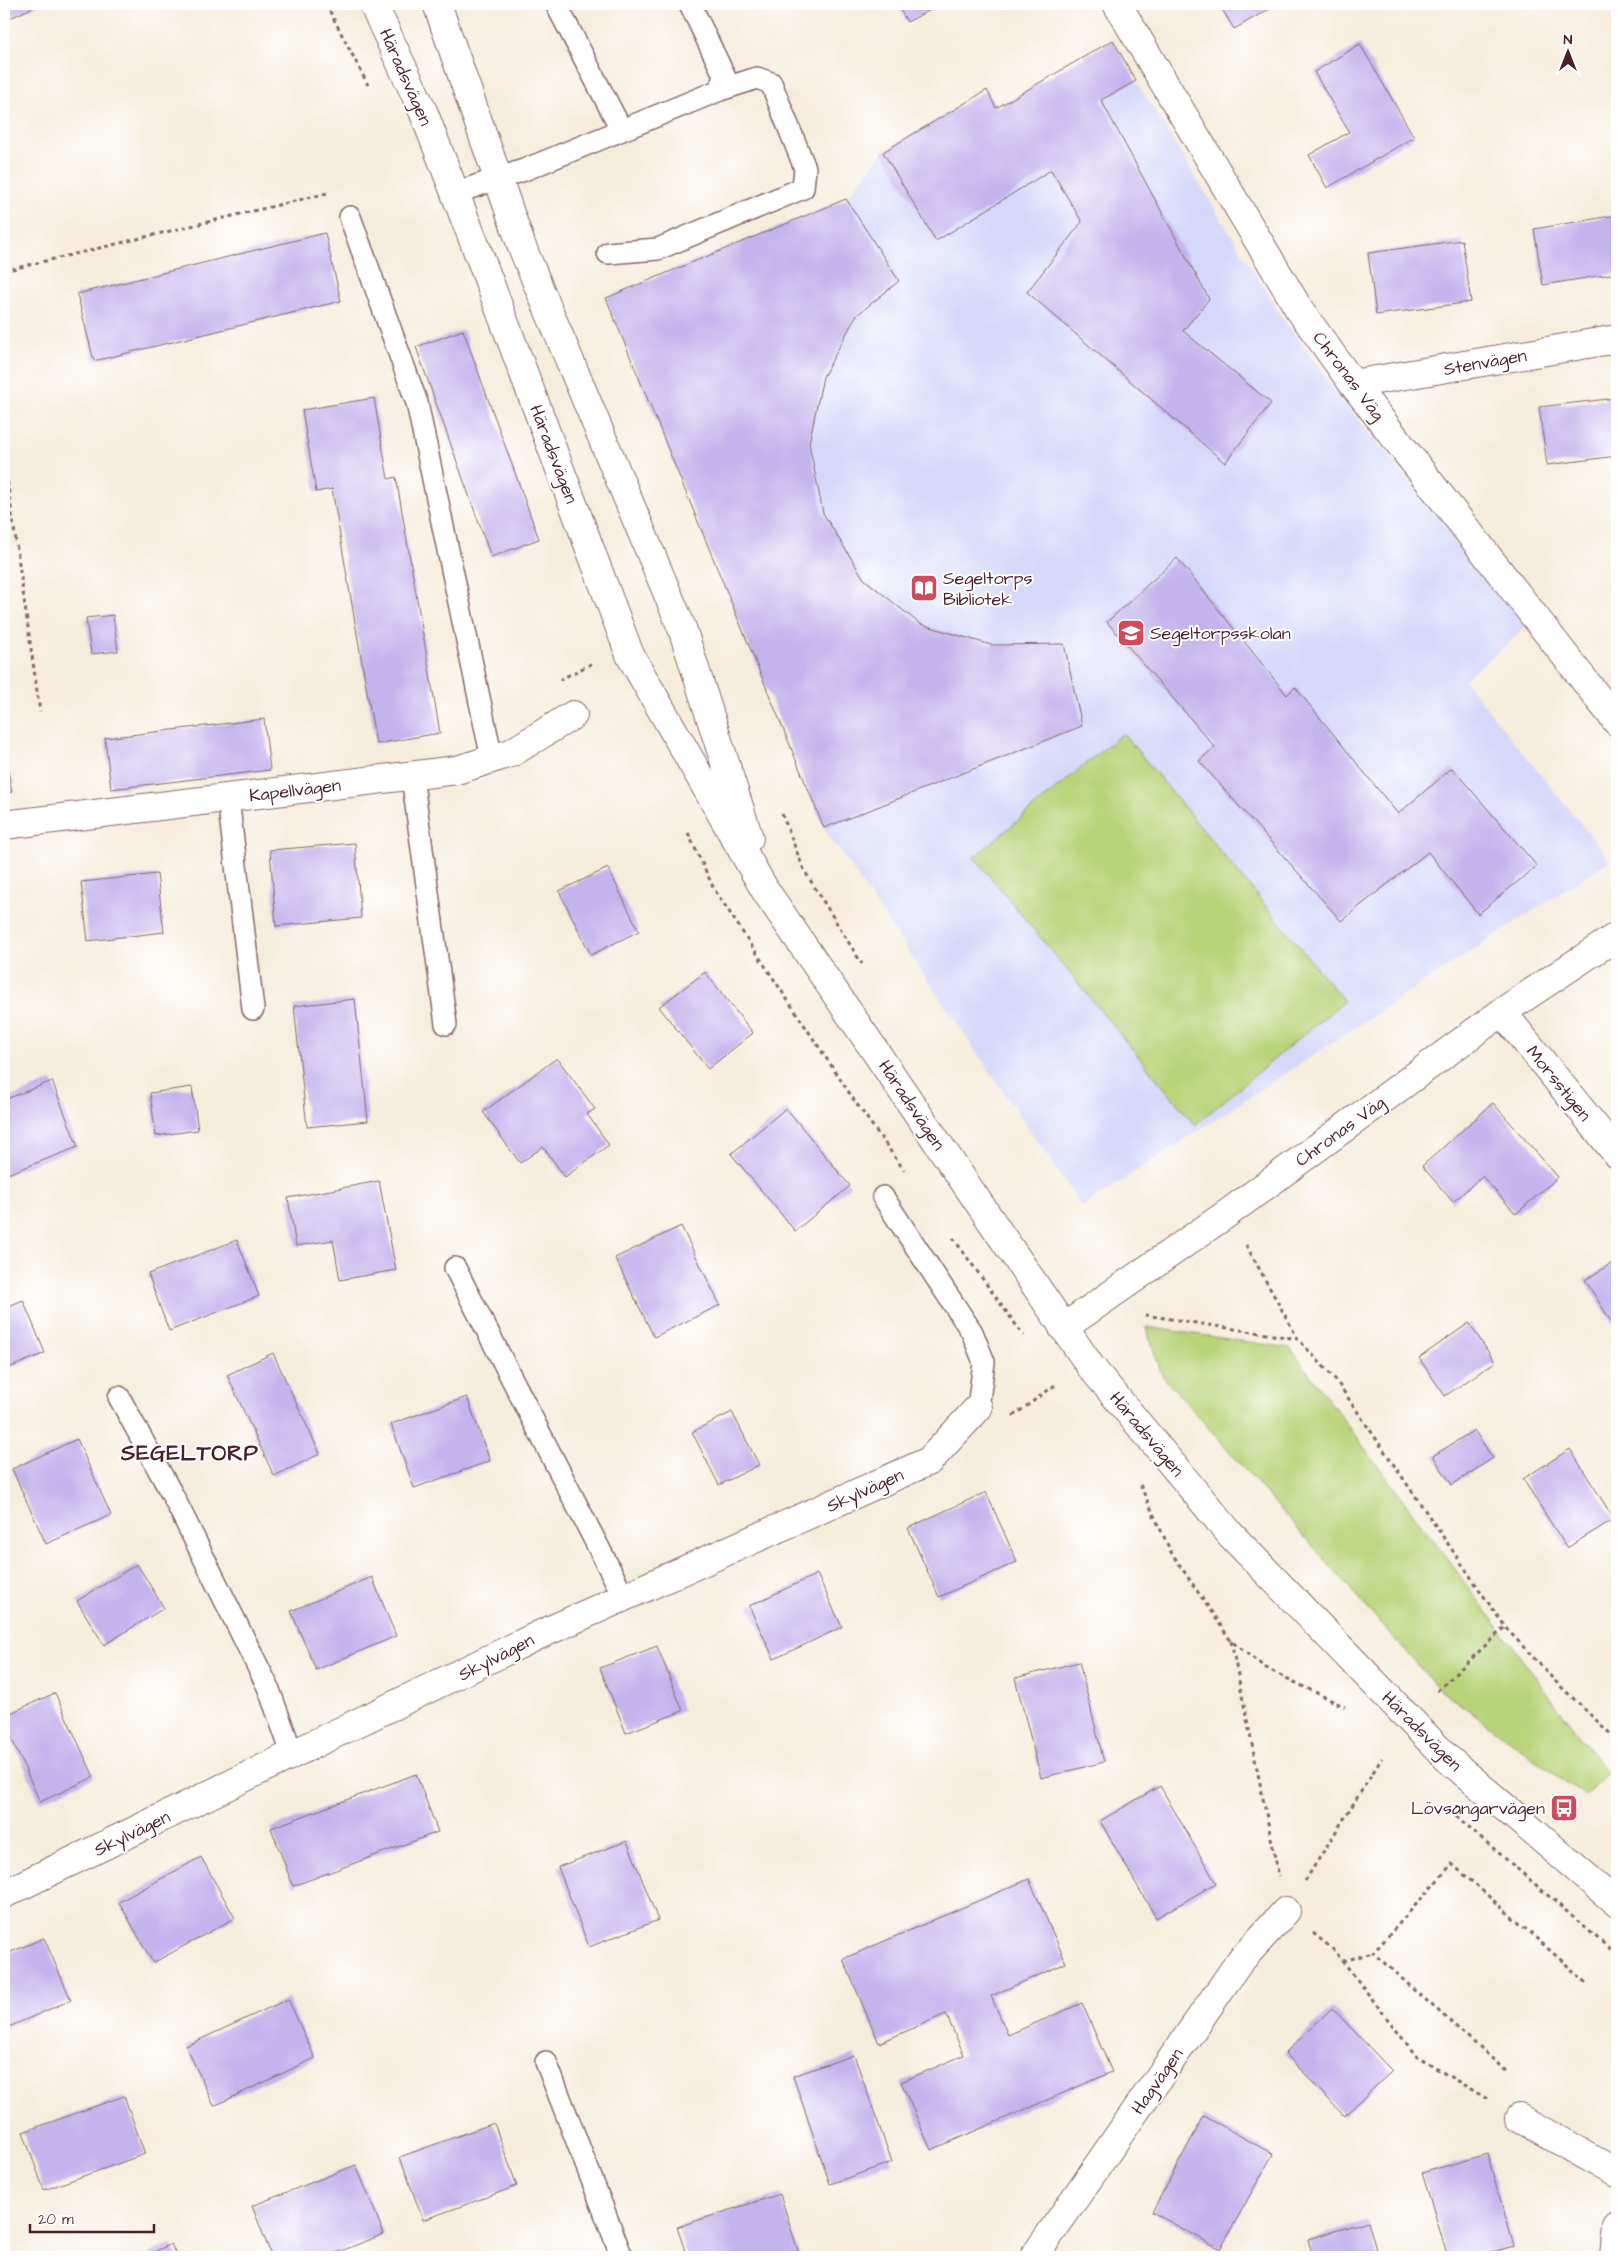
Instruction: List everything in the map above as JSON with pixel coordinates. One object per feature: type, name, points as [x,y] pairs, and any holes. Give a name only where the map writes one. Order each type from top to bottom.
[{"type":"street","name":"Häradsvägen","points":[[373,4],[423,112],[630,655],[765,890],[1091,1367],[1231,1535],[1448,1759],[1617,1903]]},
{"type":"street","name":"Häradsvägen","points":[[437,4],[522,247],[682,628],[765,890]]},
{"type":"street","name":"Chronas Väg","points":[[1117,4],[1299,309],[1353,384],[1617,722]]},
{"type":"street","name":"Stenvägen","points":[[1353,384],[1617,339]]},
{"type":"street","name":"Kapellvägen","points":[[4,825],[457,770],[511,753],[573,715]]},
{"type":"street","name":"Chronas Väg","points":[[1063,1328],[1228,1213],[1502,1012],[1617,936]]},
{"type":"street","name":"Morsstigen","points":[[1502,1012],[1617,1154]]},
{"type":"street","name":"Skylvägen","points":[[4,1894],[293,1756],[539,1635],[929,1461],[978,1408]]},
{"type":"street","name":"Hagvägen","points":[[1034,2257],[1240,1961],[1286,1911]]},
{"type":"street","points":[[1519,2118],[1617,2173]]},
{"type":"street","points":[[1614,2257],[1617,2226]]},
{"type":"lane","points":[[556,4],[621,129]]},
{"type":"lane","points":[[690,4],[724,75],[720,90]]},
{"type":"lane","points":[[454,192],[498,178],[720,90],[757,78],[771,83],[805,168],[803,188],[658,249],[608,254]]},
{"type":"lane","points":[[350,217],[417,403],[492,759]]},
{"type":"lane","points":[[412,776],[446,1024]]},
{"type":"lane","points":[[228,798],[253,1009]]},
{"type":"lane","points":[[883,1197],[972,1332],[984,1362],[978,1408]]},
{"type":"lane","points":[[455,1268],[624,1597]]},
{"type":"lane","points":[[118,1397],[173,1496],[268,1687],[293,1756]]},
{"type":"lane","points":[[546,2062],[622,2257]]},
{"type":"path","points":[[4,271],[334,192],[350,217]]},
{"type":"path","points":[[4,362],[4,383]]},
{"type":"path","points":[[4,458],[40,712]]},
{"type":"path","points":[[778,805],[804,870],[866,970]]},
{"type":"path","points":[[1228,1213],[1298,1339],[1335,1379],[1505,1627],[1556,1682],[1617,1740]]},
{"type":"path","points":[[1094,1308],[1298,1339]]},
{"type":"path","points":[[978,1408],[1009,1419],[1060,1381]]},
{"type":"path","points":[[1437,1691],[1505,1627]]},
{"type":"path","points":[[1231,1641],[1286,1911],[1335,1951],[1417,2057],[1519,2118]]},
{"type":"path","points":[[1286,1911],[1382,1758]]},
{"type":"path","points":[[1343,1961],[1373,1953],[1452,1864],[1587,1983]]},
{"type":"path","points":[[1373,1953],[1506,2071]]},
{"type":"shaded area","name":"Segeltorpsskolan","points":[[1113,40],[1136,81],[1282,317],[1344,402],[1528,623],[1509,643],[1464,680],[1610,860],[1082,1207],[824,828],[606,298],[846,199],[883,152],[987,90],[997,108]]},
{"type":"green space","points":[[1123,733],[1344,1001],[1195,1125],[974,857]]},
{"type":"green space","points":[[1146,1327],[1290,1348],[1607,1773],[1584,1796],[1436,1686],[1162,1375]]},
{"type":"building","points":[[4,4],[40,4],[4,21]]},
{"type":"building","points":[[897,4],[942,4],[907,22]]},
{"type":"building","points":[[1219,4],[1278,4],[1234,29]]},
{"type":"building","points":[[1113,40],[1136,81],[1101,100],[1209,299],[1183,331],[1271,403],[1225,463],[1027,292],[1082,222],[1051,170],[936,241],[883,152],[987,90],[996,108]]},
{"type":"building","points":[[1360,44],[1414,137],[1327,188],[1309,155],[1349,132],[1314,72]]},
{"type":"building","points":[[846,199],[899,281],[856,316],[823,377],[809,443],[823,513],[864,579],[920,624],[991,645],[1064,644],[1082,726],[824,828],[606,298]]},
{"type":"building","points":[[1617,215],[1617,273],[1543,285],[1534,229]]},
{"type":"building","points":[[325,233],[341,301],[94,361],[77,294]]},
{"type":"building","points":[[1462,240],[1471,302],[1376,315],[1368,253]]},
{"type":"building","points":[[463,330],[539,539],[491,557],[416,347]]},
{"type":"building","points":[[374,398],[388,479],[396,477],[440,733],[376,744],[332,489],[316,492],[302,410]]},
{"type":"building","points":[[1617,398],[1617,456],[1547,465],[1539,407]]},
{"type":"building","points":[[1177,558],[1287,695],[1295,687],[1398,814],[1452,768],[1537,866],[1478,914],[1428,852],[1341,921],[1199,761],[1215,747],[1107,622]]},
{"type":"building","points":[[113,615],[118,651],[91,654],[86,618]]},
{"type":"building","points":[[264,719],[270,770],[111,789],[105,738]]},
{"type":"building","points":[[4,748],[12,792],[4,793]]},
{"type":"building","points":[[355,843],[361,918],[276,926],[270,850]]},
{"type":"building","points":[[608,868],[639,931],[591,955],[559,891]]},
{"type":"building","points":[[157,874],[164,932],[88,941],[81,882]]},
{"type":"building","points":[[705,972],[753,1033],[708,1069],[659,1007]]},
{"type":"building","points":[[355,999],[368,1121],[307,1127],[294,1006]]},
{"type":"building","points":[[557,1058],[595,1109],[587,1114],[609,1145],[565,1177],[543,1147],[520,1163],[483,1112]]},
{"type":"building","points":[[52,1081],[78,1147],[5,1175],[4,1100]]},
{"type":"building","points":[[192,1087],[198,1130],[156,1136],[150,1093]]},
{"type":"building","points":[[1493,1103],[1558,1177],[1516,1214],[1482,1176],[1453,1202],[1422,1166]]},
{"type":"building","points":[[786,1108],[850,1186],[795,1231],[731,1154]]},
{"type":"building","points":[[379,1181],[396,1270],[340,1280],[333,1240],[296,1246],[288,1198]]},
{"type":"building","points":[[681,1226],[720,1305],[654,1337],[615,1258]]},
{"type":"building","points":[[237,1240],[259,1296],[169,1331],[148,1274]]},
{"type":"building","points":[[1617,1260],[1617,1331],[1585,1280]]},
{"type":"building","points":[[23,1300],[45,1353],[4,1370],[4,1308]]},
{"type":"building","points":[[1469,1323],[1495,1362],[1445,1396],[1419,1358]]},
{"type":"building","points":[[273,1353],[320,1454],[274,1476],[227,1375]]},
{"type":"building","points":[[467,1397],[490,1461],[414,1488],[391,1424]]},
{"type":"building","points":[[732,1412],[759,1465],[719,1485],[692,1432]]},
{"type":"building","points":[[1474,1430],[1493,1458],[1452,1485],[1433,1456]]},
{"type":"building","points":[[77,1439],[111,1515],[46,1544],[12,1469]]},
{"type":"building","points":[[1570,1449],[1614,1519],[1567,1548],[1523,1479]]},
{"type":"building","points":[[986,1492],[1017,1562],[939,1597],[908,1528]]},
{"type":"building","points":[[137,1564],[164,1608],[104,1645],[77,1601]]},
{"type":"building","points":[[817,1574],[842,1627],[774,1659],[749,1606]]},
{"type":"building","points":[[372,1577],[396,1636],[316,1670],[291,1611]]},
{"type":"building","points":[[657,1646],[683,1711],[626,1733],[600,1668]]},
{"type":"building","points":[[1079,1662],[1104,1762],[1041,1778],[1015,1678]]},
{"type":"building","points":[[55,1693],[94,1777],[40,1802],[4,1722],[4,1716]]},
{"type":"building","points":[[416,1774],[438,1832],[293,1886],[271,1828]]},
{"type":"building","points":[[1160,1786],[1216,1883],[1156,1918],[1100,1821]]},
{"type":"building","points":[[627,1841],[658,1920],[589,1947],[558,1867]]},
{"type":"building","points":[[201,1857],[235,1918],[153,1963],[119,1902]]},
{"type":"building","points":[[1029,1879],[1066,1963],[991,1996],[1008,2035],[1082,2003],[1112,2072],[931,2150],[901,2082],[964,2055],[946,2014],[879,2043],[843,1959]]},
{"type":"building","points":[[44,1938],[71,2000],[4,2029],[4,1955]]},
{"type":"building","points":[[288,1999],[315,2058],[214,2106],[186,2046]]},
{"type":"building","points":[[1332,2008],[1392,2071],[1344,2116],[1285,2053]]},
{"type":"building","points":[[854,2055],[892,2162],[830,2184],[793,2076]]},
{"type":"building","points":[[124,2096],[145,2154],[44,2190],[23,2132]]},
{"type":"building","points":[[1204,2116],[1273,2154],[1220,2249],[1152,2212]]},
{"type":"building","points":[[494,2123],[517,2186],[423,2220],[400,2157]]},
{"type":"building","points":[[1487,2154],[1514,2246],[1475,2257],[1448,2257],[1422,2173]]},
{"type":"building","points":[[356,2165],[384,2234],[326,2257],[272,2257],[252,2206]]},
{"type":"building","points":[[780,2194],[800,2257],[687,2257],[677,2227]]},
{"type":"building","points":[[1368,2221],[1378,2257],[1313,2257],[1308,2239]]},
{"type":"building","points":[[171,2244],[177,2257],[143,2257]]},
{"type":"place","name":"Segeltorps Bibliotek","points":[[924,588]]},
{"type":"place","name":"Segeltorpsskolan","points":[[1131,633]]},
{"type":"place","name":"Lövsångarvägen","points":[[1564,1808]]},
{"type":"district","name":"SEGELTORP","points":[[190,1452]]}]
